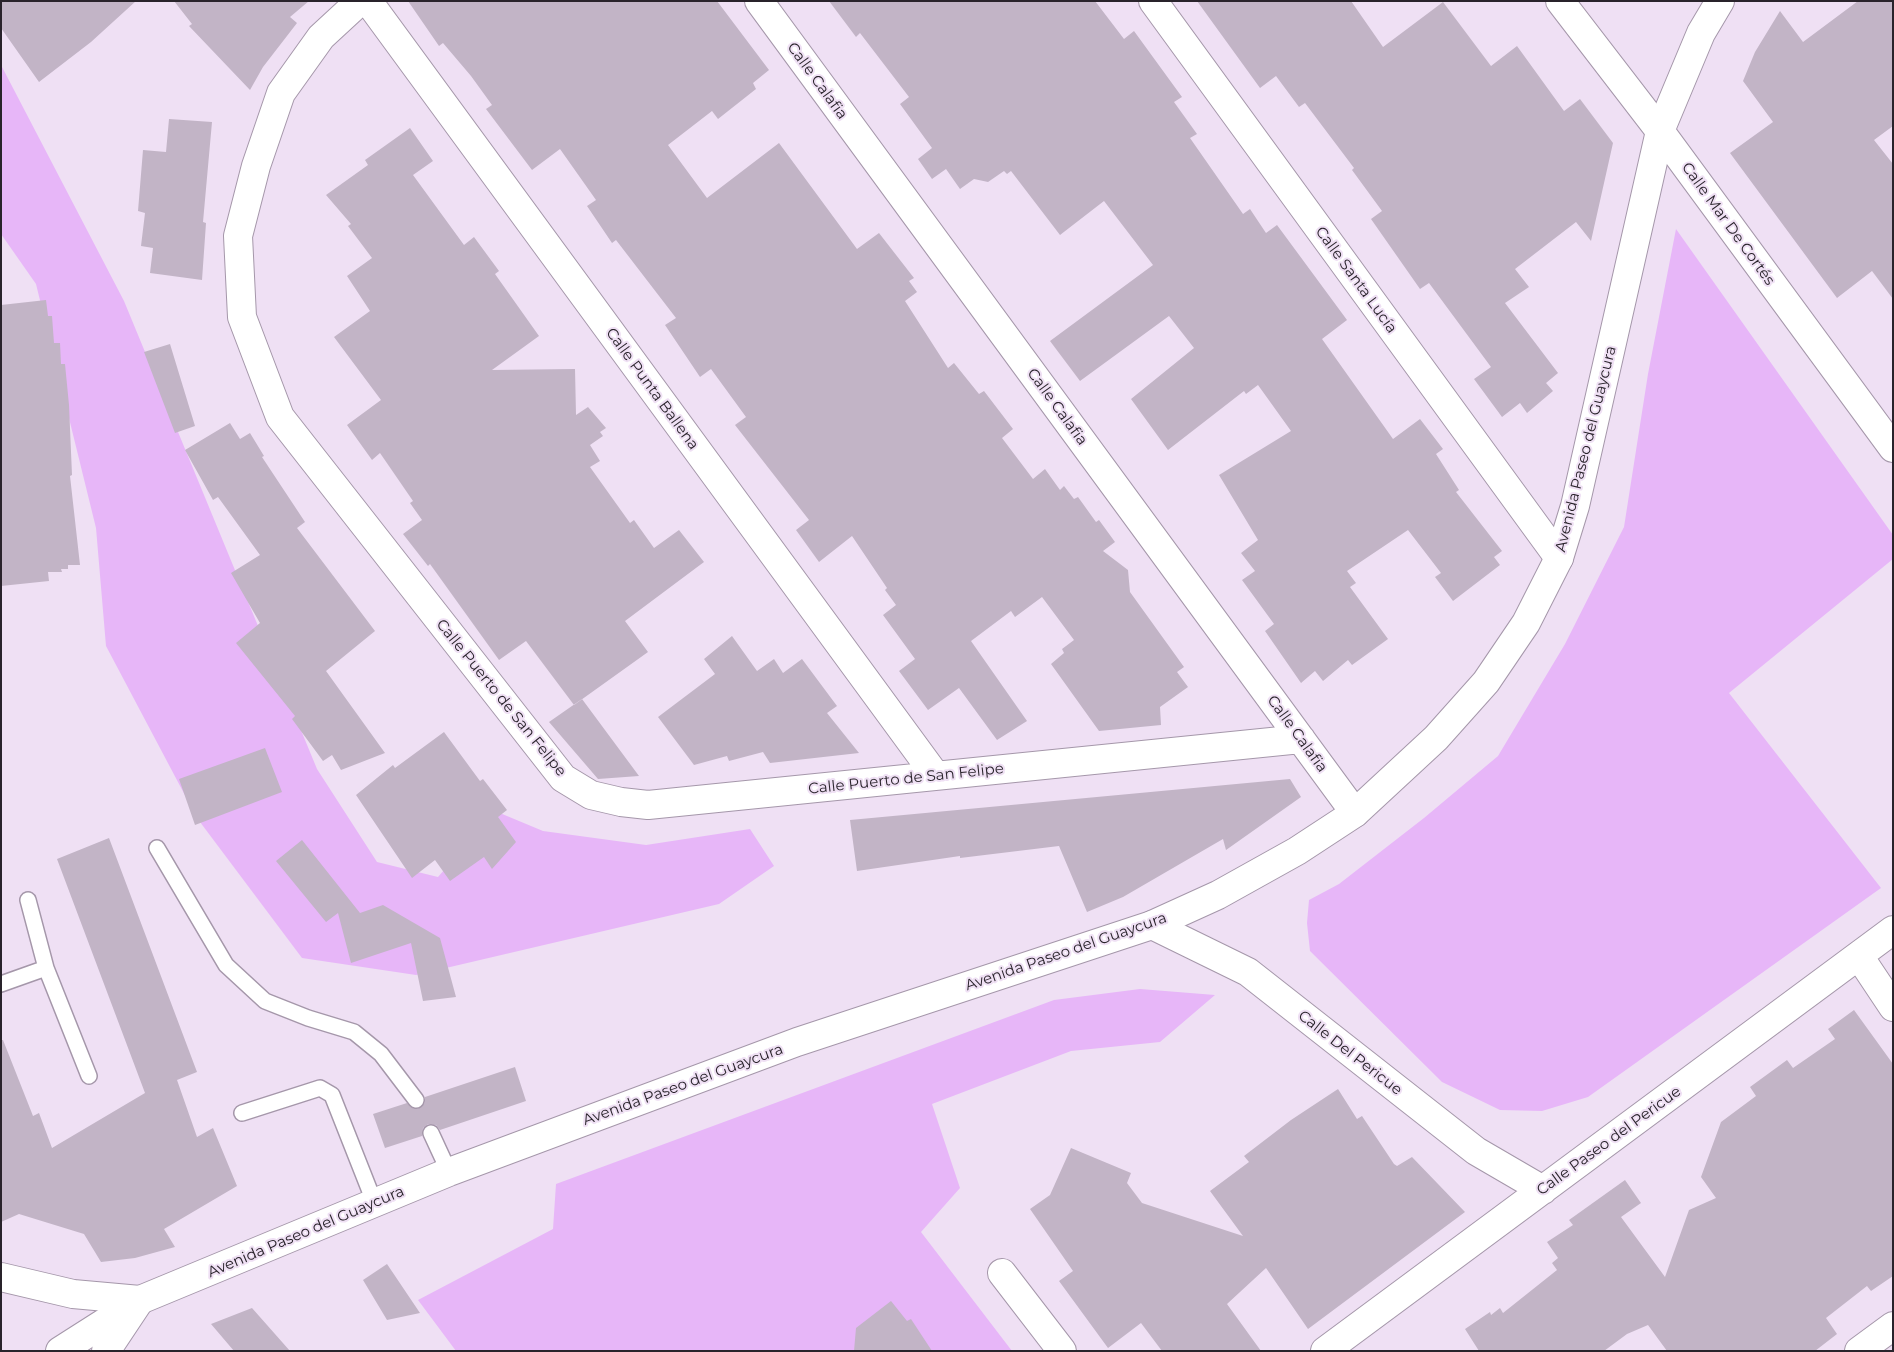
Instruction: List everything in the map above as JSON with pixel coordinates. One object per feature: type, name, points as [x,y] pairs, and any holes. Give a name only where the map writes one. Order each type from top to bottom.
[{"type":"street","name":"Calle Puerto de San Felipe","points":[[360,1],[321,37],[281,93],[256,166],[238,236],[242,317],[280,417],[563,778],[591,795],[621,802],[648,805],[1301,739]]},
{"type":"street","name":"Calle Punta Ballena","points":[[368,1],[936,776]]},
{"type":"street","name":"Calle Calafia","points":[[759,1],[1355,813]]},
{"type":"street","name":"Calle Santa Lucía","points":[[1153,1],[1559,558]]},
{"type":"street","name":"Calle Mar De Cortés","points":[[1560,1],[1660,131],[1893,448]]},
{"type":"street","name":"Avenida Paseo del Guaycura","points":[[60,1351],[140,1300],[449,1172],[798,1042],[1152,925],[1218,894],[1297,852],[1355,813],[1436,738],[1486,682],[1526,623],[1559,558],[1575,506],[1660,131],[1701,33],[1720,1]]},
{"type":"street","name":"Calle Del Pericue","points":[[1152,925],[1248,972],[1476,1151],[1543,1190]]},
{"type":"street","name":"Calle Paseo del Pericue","points":[[1325,1351],[1893,930]]},
{"type":"street","points":[[1859,956],[1893,1007]]},
{"type":"street","points":[[1002,1272],[1062,1351]]},
{"type":"street","points":[[1,1277],[73,1294],[140,1300],[106,1351]]},
{"type":"street","points":[[1859,1351],[1893,1326]]},
{"type":"lane","points":[[157,848],[226,965],[265,1000],[308,1018],[354,1032],[381,1054],[416,1100]]},
{"type":"lane","points":[[28,900],[46,968],[89,1076]]},
{"type":"lane","points":[[1,984],[46,968]]},
{"type":"lane","points":[[242,1112],[320,1088],[332,1095],[375,1204]]},
{"type":"lane","points":[[431,1133],[449,1172]]},
{"type":"shaded area","points":[[1,65],[124,301],[317,769],[377,862],[438,877],[495,811],[543,831],[646,845],[750,829],[774,866],[719,904],[416,975],[302,958],[197,818],[106,646],[96,528],[36,284],[1,234]]},
{"type":"shaded area","points":[[1676,229],[1893,535],[1893,559],[1729,693],[1881,888],[1588,1097],[1542,1111],[1500,1110],[1442,1082],[1310,951],[1307,923],[1309,900],[1339,884],[1424,818],[1498,756],[1565,644],[1624,527],[1648,374]]},
{"type":"shaded area","points":[[1140,989],[1215,995],[1160,1042],[1071,1051],[932,1104],[960,1188],[921,1232],[1012,1351],[456,1351],[418,1300],[553,1229],[556,1184],[1054,1000]]},
{"type":"building","points":[[1,1],[136,1],[91,42],[39,82],[1,28]]},
{"type":"building","points":[[174,1],[309,1],[290,17],[297,23],[263,67],[250,90],[189,26],[192,24]]},
{"type":"building","points":[[408,1],[717,1],[769,70],[753,83],[756,89],[718,119],[712,111],[668,145],[707,198],[779,143],[857,249],[879,233],[914,278],[909,281],[917,292],[905,301],[948,368],[954,363],[979,394],[984,391],[1013,429],[1002,438],[1033,479],[1045,469],[1060,490],[1064,486],[1074,499],[1078,497],[1096,522],[1099,520],[1115,542],[1103,551],[1128,570],[1130,592],[1184,667],[1177,672],[1188,687],[1160,707],[1161,725],[1099,731],[1051,664],[1064,653],[1062,649],[1074,640],[1042,597],[1015,617],[1011,611],[971,641],[1027,721],[997,740],[959,688],[928,710],[899,671],[915,659],[883,615],[896,605],[885,590],[887,588],[852,536],[819,562],[796,530],[809,520],[735,425],[746,417],[711,369],[700,377],[665,325],[676,318],[616,240],[612,243],[587,206],[596,200],[560,149],[532,170],[486,109],[492,105],[471,76],[443,43],[439,46]]},
{"type":"building","points":[[829,1],[1095,1],[1124,39],[1134,31],[1182,97],[1174,102],[1197,134],[1190,138],[1243,214],[1250,209],[1266,233],[1277,225],[1347,320],[1322,339],[1393,439],[1420,419],[1443,449],[1436,454],[1459,490],[1456,492],[1502,551],[1494,557],[1500,565],[1453,601],[1435,577],[1441,573],[1408,530],[1347,571],[1356,583],[1350,587],[1388,639],[1352,665],[1348,660],[1323,681],[1315,671],[1301,683],[1265,631],[1274,624],[1242,580],[1255,571],[1241,553],[1258,540],[1219,475],[1291,431],[1258,385],[1246,394],[1244,391],[1168,450],[1131,399],[1194,348],[1169,316],[1080,381],[1050,341],[1153,265],[1104,201],[1060,235],[1011,171],[1007,174],[1004,171],[988,182],[974,179],[960,189],[946,169],[932,179],[918,159],[932,148],[900,104],[909,97],[860,33],[856,37]]},
{"type":"building","points":[[1197,1],[1351,1],[1383,47],[1443,2],[1491,66],[1517,46],[1564,111],[1580,99],[1613,143],[1591,241],[1576,222],[1515,269],[1529,287],[1505,303],[1558,373],[1546,383],[1553,391],[1527,413],[1520,403],[1502,417],[1474,379],[1491,367],[1429,283],[1420,289],[1371,219],[1382,211],[1352,170],[1354,168],[1305,103],[1299,107],[1276,76],[1260,88]]},
{"type":"building","points":[[1858,1],[1893,1],[1893,126],[1874,140],[1893,164],[1893,299],[1872,271],[1837,298],[1730,153],[1773,122],[1743,81],[1755,52],[1780,11],[1803,42]]},
{"type":"building","points":[[169,119],[212,122],[203,222],[206,223],[202,280],[150,273],[153,248],[141,246],[145,213],[138,211],[143,150],[166,152]]},
{"type":"building","points":[[410,128],[433,161],[413,175],[464,245],[474,237],[499,271],[495,274],[539,336],[492,370],[575,369],[576,415],[588,407],[606,428],[600,432],[603,436],[590,445],[600,461],[590,467],[630,523],[634,520],[654,548],[679,530],[704,562],[625,621],[648,652],[574,705],[526,641],[499,660],[430,564],[428,566],[403,534],[422,520],[410,503],[413,501],[380,453],[372,460],[347,425],[381,400],[334,337],[370,311],[347,276],[372,258],[348,226],[351,224],[326,195],[368,165],[365,160]]},
{"type":"building","points":[[46,300],[48,316],[52,316],[54,343],[60,343],[61,364],[65,364],[69,405],[72,475],[70,476],[80,565],[68,565],[68,569],[61,569],[62,572],[48,572],[49,581],[1,586],[1,305]]},
{"type":"building","points":[[170,344],[195,426],[175,433],[144,352]]},
{"type":"building","points":[[230,423],[240,439],[250,433],[264,456],[262,457],[305,522],[297,528],[375,631],[326,671],[385,753],[341,770],[332,755],[323,761],[292,719],[295,716],[236,643],[260,623],[231,573],[260,555],[218,497],[213,500],[185,450]]},
{"type":"building","points":[[732,636],[757,671],[774,659],[783,673],[802,659],[837,706],[827,713],[859,753],[770,763],[763,752],[729,761],[727,756],[694,765],[658,717],[715,674],[704,659]]},
{"type":"building","points":[[582,699],[639,776],[598,779],[549,722]]},
{"type":"building","points":[[444,732],[480,781],[483,779],[507,810],[498,817],[516,842],[492,869],[484,857],[450,881],[435,860],[412,878],[356,795],[393,765],[395,768]]},
{"type":"building","points":[[265,748],[282,792],[195,825],[179,779]]},
{"type":"building","points":[[1290,779],[1301,797],[1226,850],[1223,839],[1123,897],[1087,912],[1059,846],[960,858],[960,856],[857,871],[850,820]]},
{"type":"building","points":[[109,838],[197,1072],[177,1080],[197,1137],[213,1128],[237,1186],[164,1229],[175,1247],[135,1258],[101,1262],[84,1234],[19,1214],[1,1222],[1,1040],[3,1040],[33,1116],[39,1113],[52,1148],[145,1093],[57,859]]},
{"type":"building","points":[[302,840],[360,913],[383,905],[440,938],[456,997],[423,1001],[411,943],[351,963],[338,913],[326,922],[276,861]]},
{"type":"building","points":[[1854,1010],[1893,1064],[1893,1276],[1871,1291],[1867,1286],[1826,1318],[1837,1334],[1815,1351],[1667,1351],[1648,1325],[1627,1334],[1604,1351],[1479,1351],[1465,1329],[1490,1312],[1491,1315],[1500,1308],[1503,1313],[1557,1270],[1552,1263],[1558,1258],[1547,1242],[1573,1225],[1569,1220],[1625,1180],[1641,1203],[1621,1217],[1665,1277],[1689,1210],[1716,1198],[1701,1177],[1721,1122],[1756,1096],[1750,1087],[1787,1060],[1793,1068],[1835,1039],[1828,1029]]},
{"type":"building","points":[[515,1067],[526,1101],[440,1130],[436,1125],[428,1124],[423,1128],[422,1136],[385,1148],[373,1114],[407,1103],[412,1108],[418,1109],[424,1104],[425,1097]]},
{"type":"building","points":[[1338,1089],[1357,1119],[1362,1116],[1394,1164],[1397,1166],[1412,1157],[1465,1212],[1308,1329],[1266,1268],[1227,1304],[1261,1351],[1162,1351],[1141,1323],[1108,1348],[1059,1281],[1073,1271],[1030,1209],[1050,1195],[1071,1148],[1131,1173],[1127,1183],[1142,1203],[1243,1236],[1210,1191],[1249,1162],[1244,1156],[1291,1120]]},
{"type":"building","points":[[387,1264],[420,1313],[387,1320],[363,1280]]},
{"type":"building","points":[[891,1301],[907,1321],[911,1319],[932,1351],[854,1351],[856,1328]]},
{"type":"building","points":[[252,1308],[290,1351],[234,1351],[211,1324]]}]
